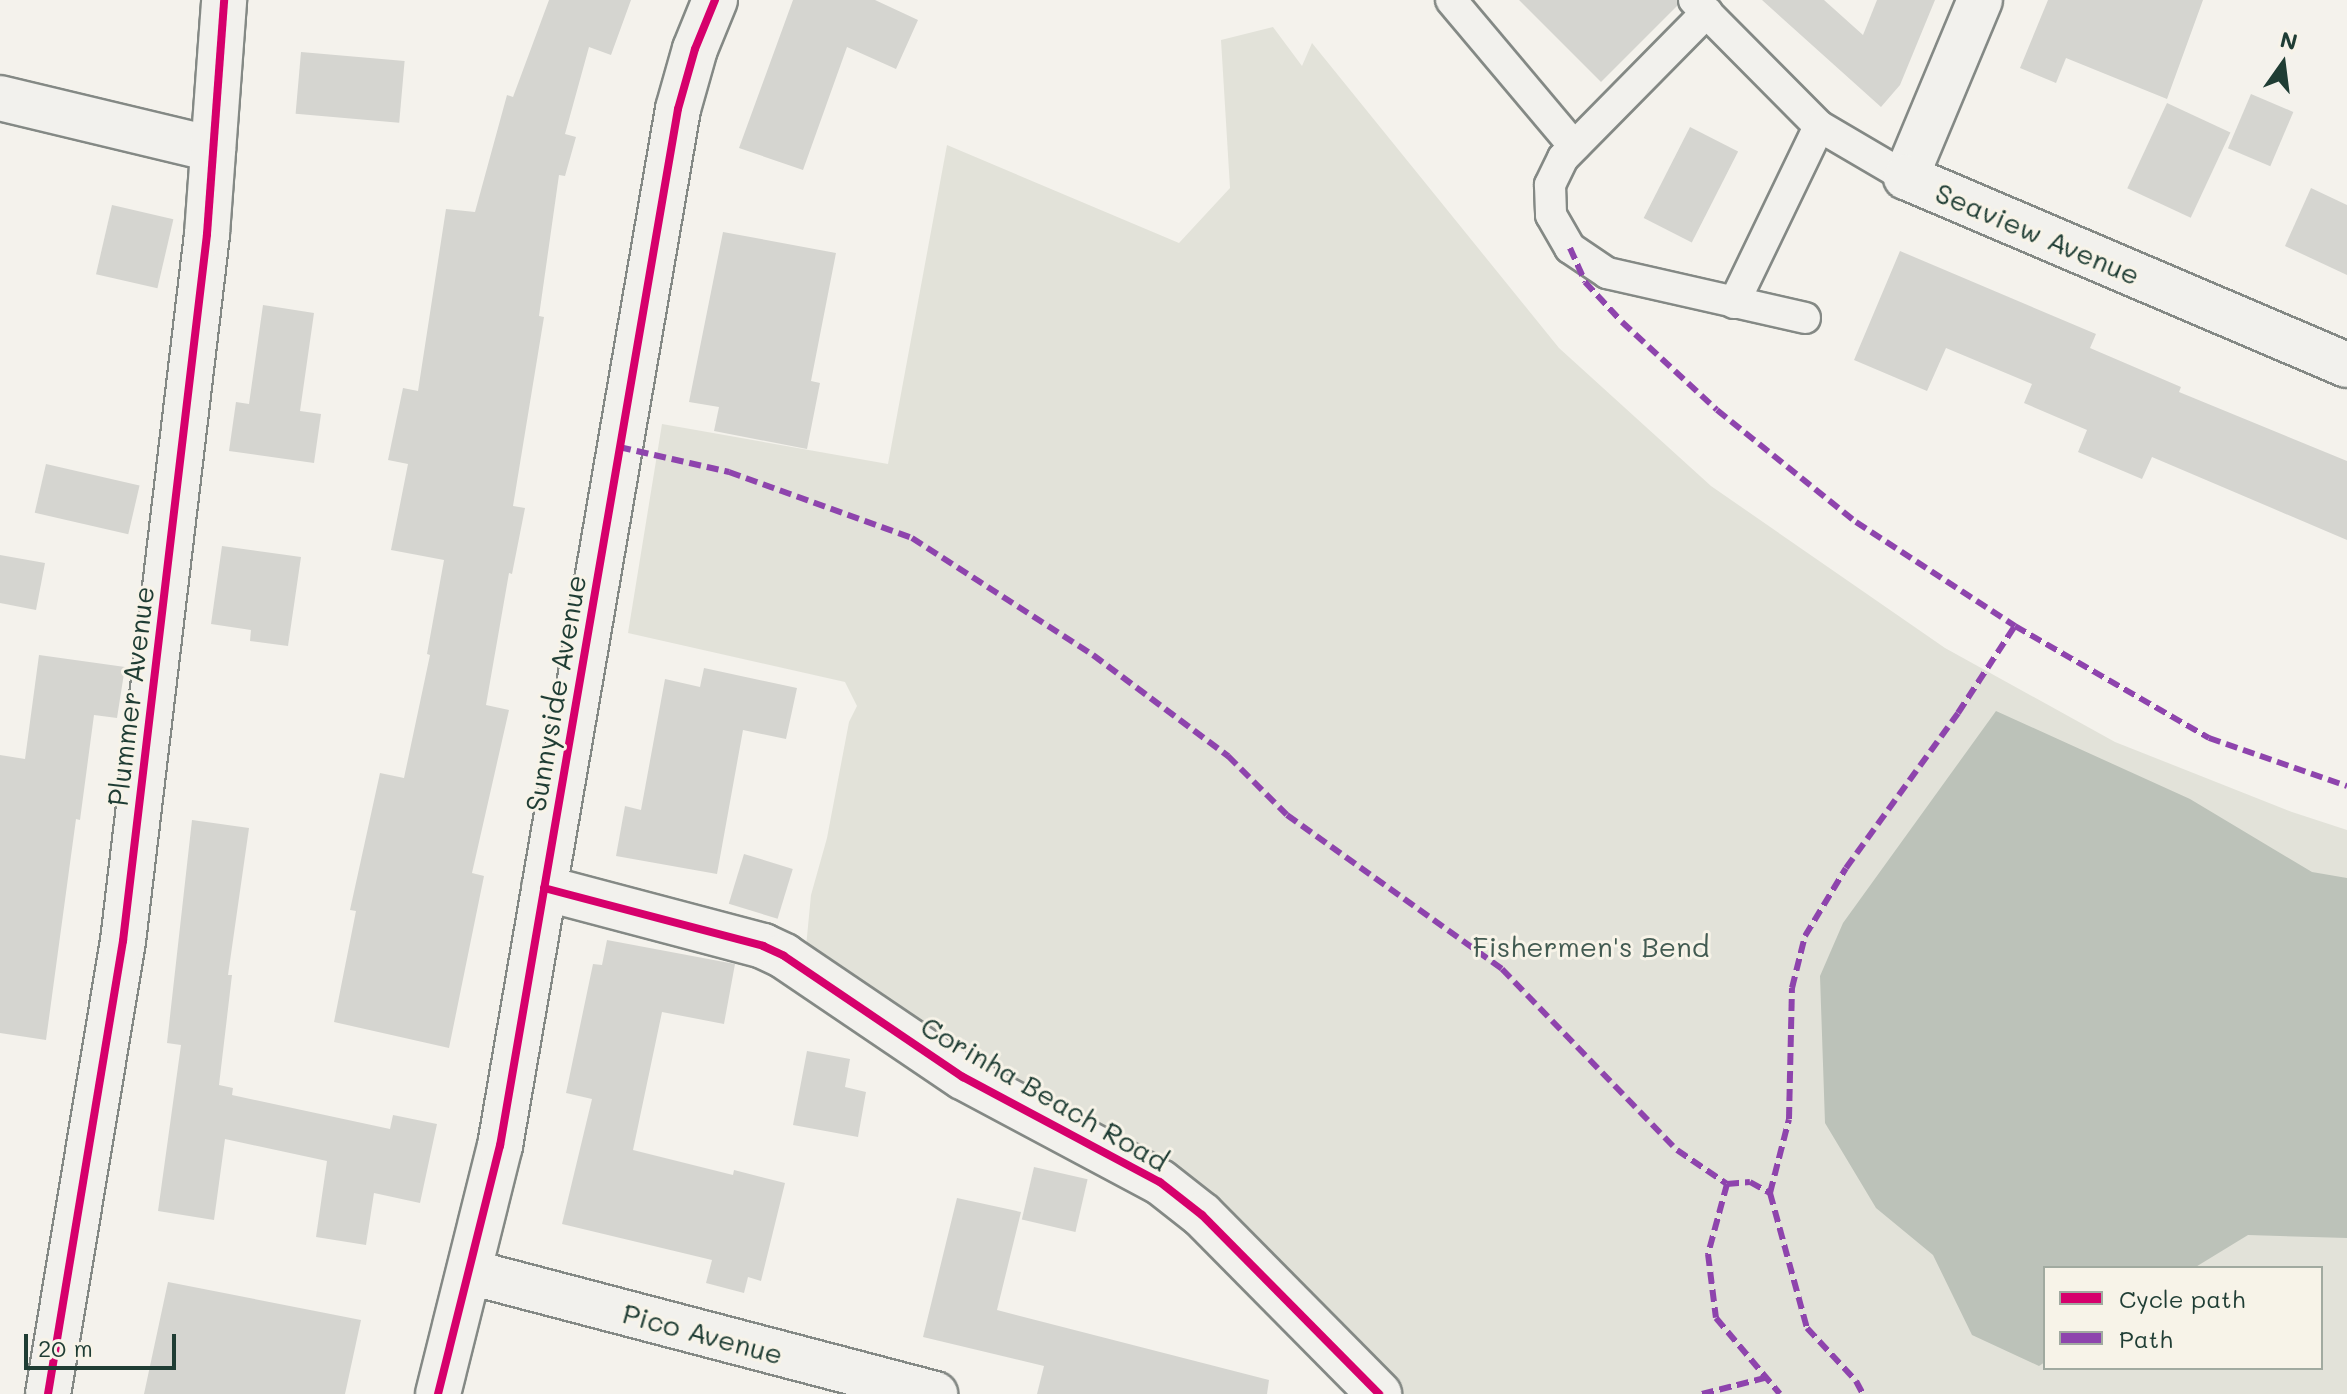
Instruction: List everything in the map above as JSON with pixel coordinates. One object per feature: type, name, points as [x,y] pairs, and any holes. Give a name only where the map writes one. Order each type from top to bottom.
[{"type":"street","name":"Plummer Avenue","points":[[48,1394],[123,941],[207,234],[224,0]]},
{"type":"street","name":"Sunnyside Avenue","points":[[438,1394],[500,1146],[673,138],[686,79],[715,0]]},
{"type":"street","name":"Seaview Avenue","points":[[1980,0],[1906,177],[2347,365]]},
{"type":"street","points":[[0,98],[213,149]]},
{"type":"street","name":"Corinha Beach Road","points":[[544,888],[763,946],[784,956],[963,1077],[1160,1182],[1202,1215],[1379,1394]]},
{"type":"street","name":"Pico Avenue","points":[[470,1272],[935,1394]]},
{"type":"lane","points":[[1451,0],[1574,146]]},
{"type":"lane","points":[[1805,318],[1607,273],[1570,248],[1551,215],[1549,199],[1555,170],[1700,6],[1819,126],[1906,177]]},
{"type":"lane","points":[[1734,303],[1819,126]]},
{"type":"green space","name":"Fishermen's Bend","points":[[1273,27],[1302,66],[1312,43],[1559,348],[1711,486],[1945,648],[2115,742],[2292,812],[2347,830],[2347,1394],[1403,1394],[1389,1379],[996,1081],[806,947],[811,895],[827,838],[849,722],[857,706],[845,682],[628,633],[662,424],[888,464],[947,145],[1179,243],[1230,188],[1221,40]]},
{"type":"shaded area","points":[[1996,711],[2190,799],[2312,872],[2347,878],[2347,1238],[2248,1235],[2197,1266],[2043,1266],[2043,1363],[2039,1366],[1972,1335],[1933,1255],[1876,1208],[1825,1123],[1820,976],[1843,923]]},
{"type":"building","points":[[549,0],[631,0],[611,55],[589,47],[565,134],[576,137],[565,176],[559,175],[539,316],[544,317],[513,506],[525,508],[512,574],[509,573],[486,705],[509,710],[472,873],[484,876],[449,1048],[334,1022],[356,911],[350,910],[380,773],[404,778],[430,655],[427,654],[444,560],[391,550],[408,464],[388,460],[403,388],[418,391],[446,209],[475,212],[507,95],[513,97]]},
{"type":"building","points":[[793,0],[875,0],[918,20],[896,69],[847,47],[803,170],[739,148]]},
{"type":"building","points":[[1519,0],[1677,0],[1677,6],[1601,82]]},
{"type":"building","points":[[1762,0],[1824,0],[1863,35],[1877,0],[1935,0],[1900,85],[1881,107]]},
{"type":"building","points":[[2048,0],[2203,0],[2167,99],[2066,58],[2056,83],[2020,68]]},
{"type":"building","points":[[301,52],[405,61],[399,123],[296,114]]},
{"type":"building","points":[[2251,94],[2293,112],[2270,166],[2228,148]]},
{"type":"building","points":[[2167,103],[2230,133],[2191,218],[2127,188]]},
{"type":"building","points":[[1690,127],[1738,152],[1692,242],[1644,218]]},
{"type":"building","points":[[2311,188],[2347,205],[2347,275],[2285,246]]},
{"type":"building","points":[[112,205],[173,219],[157,288],[96,274]]},
{"type":"building","points":[[723,232],[836,253],[811,381],[820,383],[807,449],[714,431],[719,407],[689,402]]},
{"type":"building","points":[[1900,251],[2096,334],[2090,348],[2181,387],[2179,392],[2347,461],[2347,540],[2152,457],[2142,479],[2078,452],[2087,430],[2024,403],[2032,384],[1946,348],[1927,391],[1854,360]]},
{"type":"building","points":[[263,305],[314,313],[300,411],[321,414],[314,463],[229,451],[236,402],[249,404]]},
{"type":"building","points":[[46,464],[140,486],[128,534],[35,513]]},
{"type":"building","points":[[222,546],[301,557],[288,646],[250,641],[251,630],[211,624]]},
{"type":"building","points":[[0,555],[45,563],[36,610],[0,603]]},
{"type":"building","points":[[39,655],[125,667],[117,718],[94,715],[80,820],[76,819],[46,1040],[0,1033],[0,755],[25,759]]},
{"type":"building","points":[[704,668],[797,688],[786,739],[743,730],[717,874],[616,856],[625,806],[641,810],[665,679],[700,687]]},
{"type":"building","points":[[192,820],[249,828],[228,975],[232,975],[219,1085],[233,1088],[232,1095],[390,1129],[393,1115],[437,1124],[420,1203],[374,1193],[366,1245],[316,1237],[327,1161],[225,1139],[214,1220],[158,1211],[181,1045],[167,1043]]},
{"type":"building","points":[[744,854],[793,869],[778,919],[729,904]]},
{"type":"building","points":[[607,940],[735,964],[724,1024],[662,1012],[633,1150],[733,1175],[734,1170],[785,1183],[761,1281],[748,1277],[744,1293],[706,1283],[712,1260],[562,1224],[592,1099],[566,1093],[593,964],[602,965]]},
{"type":"building","points":[[807,1051],[850,1059],[845,1087],[866,1092],[858,1137],[793,1125]]},
{"type":"building","points":[[1034,1167],[1088,1179],[1075,1232],[1022,1220]]},
{"type":"building","points":[[957,1198],[1021,1212],[997,1310],[1269,1380],[1267,1394],[1037,1394],[1044,1366],[923,1337]]},
{"type":"building","points":[[168,1282],[361,1320],[345,1394],[144,1394]]},
{"type":"marked path","points":[[1570,248],[1585,282],[1622,322],[1717,410],[1856,522],[2015,626]]},
{"type":"marked path","points":[[619,447],[729,472],[912,538],[1093,655],[1228,756],[1287,815],[1502,969],[1677,1150],[1727,1184],[1750,1182],[1770,1193],[1807,1328],[1856,1381],[1863,1394]]},
{"type":"marked path","points":[[1770,1193],[1789,1119],[1792,988],[1805,936],[1846,868],[1958,713],[2015,626],[2209,738],[2347,786]]},
{"type":"marked path","points":[[1727,1184],[1708,1254],[1716,1318],[1780,1394]]},
{"type":"marked path","points":[[1702,1394],[1765,1378]]},
{"type":"cycle path","points":[[48,1394],[123,941],[207,234],[224,0]]},
{"type":"cycle path","points":[[438,1394],[500,1146],[678,109],[695,49],[715,0]]},
{"type":"cycle path","points":[[544,888],[763,946],[784,956],[963,1077],[1160,1182],[1202,1215],[1379,1394]]}]
